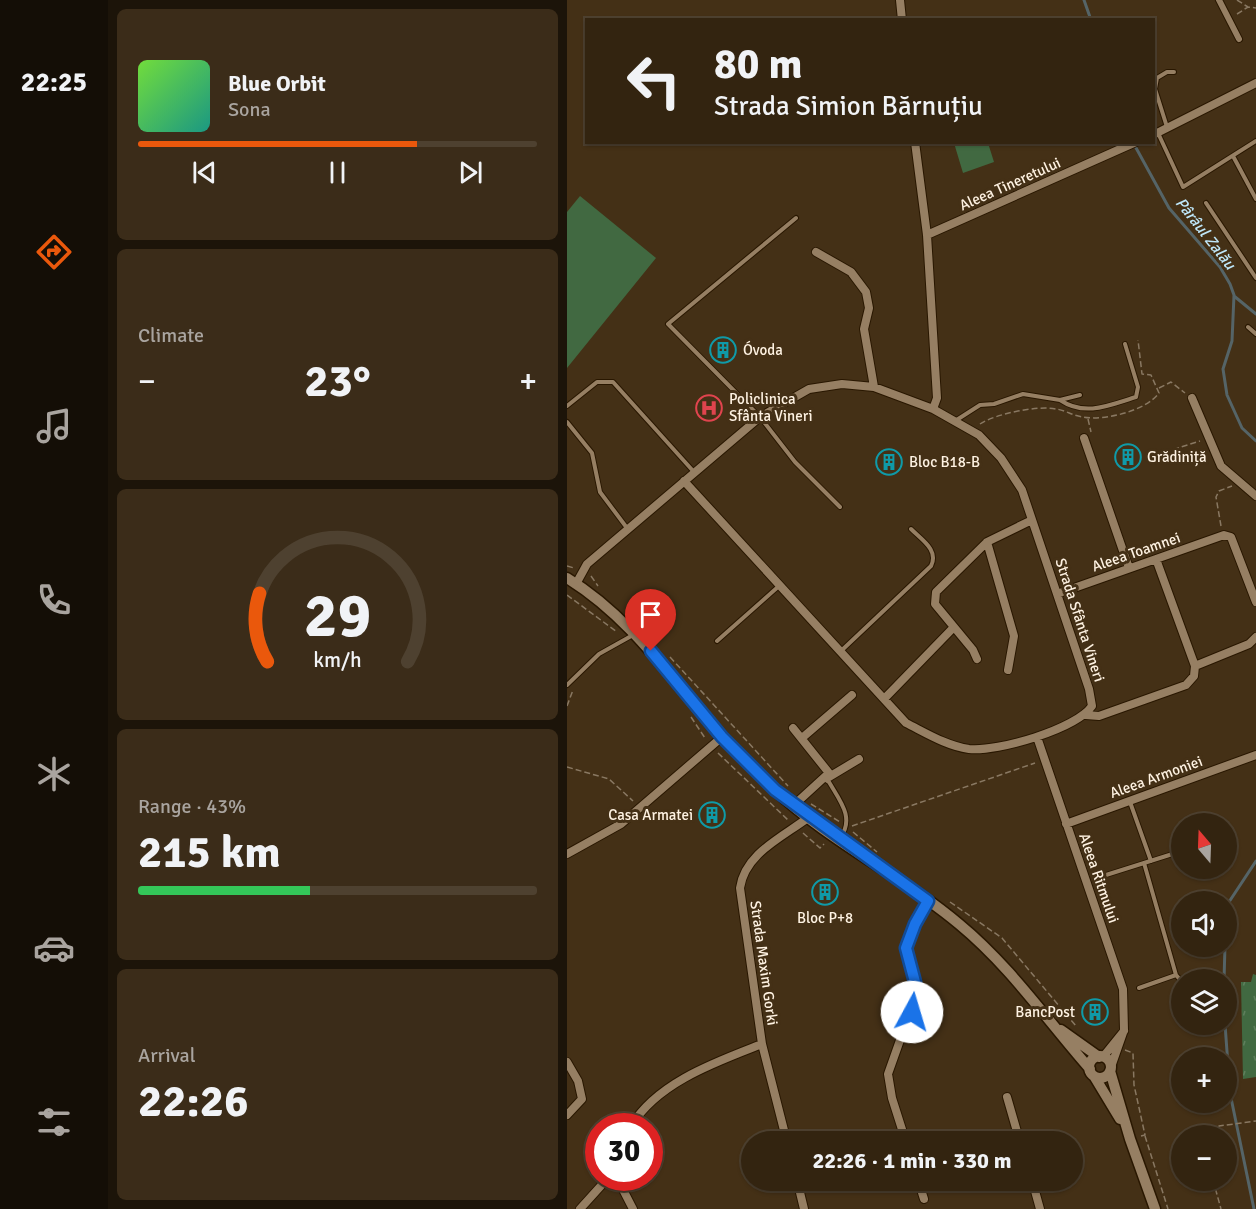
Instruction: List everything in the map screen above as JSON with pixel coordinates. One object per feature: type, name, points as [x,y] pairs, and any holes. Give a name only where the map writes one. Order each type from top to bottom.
[{"type":"street","points":[[900,0],[902,18]]},
{"type":"street","points":[[1219,0],[1239,39]]},
{"type":"street","points":[[1156,133],[1256,83]]},
{"type":"street","points":[[915,144],[927,235],[937,398],[933,408]]},
{"type":"street","name":"Aleea Tineretului","points":[[927,235],[1132,144]]},
{"type":"street","points":[[816,252],[851,272],[866,292],[869,308],[864,329],[874,387]]},
{"type":"street","name":"Strada Sfânta Vineri","points":[[571,581],[760,417],[809,389],[842,384],[874,387],[933,408],[969,430],[1001,458],[1022,490],[1089,689],[1092,706],[1086,715]]},
{"type":"street","points":[[1192,398],[1221,466],[1256,496]]},
{"type":"street","points":[[1084,438],[1129,568]]},
{"type":"street","points":[[684,481],[906,723],[947,743],[969,749],[997,748],[1037,736],[1086,715],[1099,716],[1186,685],[1194,676],[1195,666],[1156,559]]},
{"type":"street","points":[[977,659],[935,604],[936,592],[987,543],[1032,520]]},
{"type":"street","points":[[1224,535],[1231,537],[1256,602]]},
{"type":"street","name":"Aleea Toamnei","points":[[1057,594],[1224,535]]},
{"type":"street","points":[[987,543],[1014,636],[1008,670]]},
{"type":"street","points":[[571,581],[630,637],[722,737],[775,790],[799,802],[809,817],[928,901],[987,950],[1054,1024],[1092,1072],[1129,1137]]},
{"type":"street","points":[[884,699],[954,627]]},
{"type":"street","points":[[1195,666],[1249,644],[1256,637]]},
{"type":"street","points":[[802,738],[852,695]]},
{"type":"street","points":[[793,728],[828,769],[827,778]]},
{"type":"street","name":"Aleea Ritmului","points":[[1037,736],[1120,979],[1124,1001],[1124,1030],[1111,1069]]},
{"type":"street","points":[[567,854],[621,825],[722,737]]},
{"type":"street","name":"Aleea Armoniei","points":[[1066,824],[1256,754]]},
{"type":"street","points":[[799,802],[827,778],[859,759]]},
{"type":"street","name":"Strada Maxim Gorki","points":[[784,1131],[762,1044],[740,888],[742,873],[751,860],[809,817]]},
{"type":"street","points":[[903,1131],[890,1091],[888,1074],[916,994],[908,959],[908,939],[928,901]]},
{"type":"street","points":[[1054,1024],[1108,1060],[1129,1137],[1155,1209]]},
{"type":"street","points":[[1092,1072],[1091,1062],[1101,1057],[1124,1030]]},
{"type":"street","points":[[640,1113],[698,1071],[762,1044]]},
{"type":"street","points":[[567,1062],[578,1081],[582,1099],[567,1116]]},
{"type":"street","points":[[1092,1072],[1105,1077],[1111,1069]]},
{"type":"street","points":[[1007,1097],[1017,1131]]},
{"type":"street","points":[[580,1209],[596,1191]]},
{"type":"street","points":[[624,1191],[633,1209]]},
{"type":"street","points":[[800,1191],[804,1209]]},
{"type":"street","points":[[921,1191],[924,1199]]},
{"type":"street","points":[[1035,1191],[1040,1209]]},
{"type":"lane","points":[[1167,128],[1155,89],[1157,78],[1167,72],[1174,72]]},
{"type":"lane","points":[[1156,133],[1183,187],[1256,141]]},
{"type":"lane","points":[[1233,156],[1256,199]]},
{"type":"lane","points":[[1206,203],[1256,278]]},
{"type":"lane","points":[[795,218],[668,324],[760,417],[795,462],[840,507]]},
{"type":"lane","points":[[1248,327],[1256,334]]},
{"type":"lane","points":[[1060,400],[1072,408],[1091,410],[1136,396],[1137,387],[1125,344]]},
{"type":"lane","points":[[567,406],[597,382],[613,382],[695,472]]},
{"type":"lane","points":[[955,421],[980,405],[994,404],[1023,394],[1060,400],[1080,395]]},
{"type":"lane","points":[[567,422],[592,453],[600,492],[628,530]]},
{"type":"lane","points":[[840,651],[933,563],[932,550],[911,529]]},
{"type":"lane","points":[[717,640],[780,586]]},
{"type":"lane","points":[[567,685],[599,654],[630,637]]},
{"type":"lane","points":[[827,778],[847,816],[847,828],[837,837]]},
{"type":"lane","points":[[1130,801],[1151,861]]},
{"type":"lane","points":[[1106,875],[1171,855]]},
{"type":"lane","points":[[1144,863],[1174,969]]},
{"type":"lane","points":[[1139,988],[1171,977]]},
{"type":"path","points":[[1237,0],[1248,7],[1256,8]]},
{"type":"path","points":[[1229,19],[1248,7]]},
{"type":"path","points":[[969,430],[985,420],[1035,408],[1057,409],[1085,418],[1115,415],[1155,399],[1159,393],[1151,375],[1142,375],[1138,339]]},
{"type":"path","points":[[1158,388],[1171,382],[1192,398]]},
{"type":"path","points":[[1156,455],[1209,438]]},
{"type":"path","points":[[1224,535],[1216,497],[1219,491],[1240,486]]},
{"type":"path","points":[[585,568],[600,588]]},
{"type":"path","points":[[567,595],[630,637]]},
{"type":"path","points":[[665,651],[792,791],[799,802],[840,823],[837,837],[820,848],[711,747],[685,709]]},
{"type":"path","points":[[567,685],[573,691],[567,706]]},
{"type":"path","points":[[847,828],[1045,760]]},
{"type":"path","points":[[567,766],[609,779],[641,807]]},
{"type":"path","points":[[1133,1053],[1134,1085],[1145,1135],[1168,1209]]},
{"type":"path","points":[[1226,1125],[1256,1121]]},
{"type":"path","points":[[1129,1137],[1145,1135]]},
{"type":"path","points":[[1216,1191],[1221,1209]]},
{"type":"green space","points":[[954,144],[988,144],[994,162],[963,173]]},
{"type":"green space","points":[[580,196],[656,258],[567,368],[567,212]]},
{"type":"green space","points":[[1253,974],[1256,975],[1256,1077],[1243,1079],[1241,982],[1251,982]]},
{"type":"waterway","name":"Pârâul Zalău","points":[[1084,0],[1090,18]]},
{"type":"waterway","name":"Pârâul Zalău","points":[[1135,146],[1169,208],[1220,267],[1230,284],[1234,295],[1232,341],[1223,369],[1227,395],[1242,428],[1256,441]]},
{"type":"waterway","points":[[1234,296],[1256,314]]},
{"type":"waterway","name":"Pârâul Zalău","points":[[1236,891],[1256,861]]},
{"type":"waterway","name":"Pârâul Zalău","points":[[1224,969],[1225,957]]},
{"type":"waterway","name":"Pârâul Zalău","points":[[1226,1035],[1230,1093],[1254,1209]]},
{"type":"place","name":"Óvoda","points":[[723,350]]},
{"type":"place","name":"Policlinica Sfânta Vineri","points":[[709,408]]},
{"type":"place","name":"Grădiniță","points":[[1128,457]]},
{"type":"place","name":"Bloc B18-B","points":[[889,462]]},
{"type":"place","name":"Casa Armatei","points":[[712,815]]},
{"type":"place","name":"Bloc P+8","points":[[825,892]]},
{"type":"place","name":"BancPost","points":[[1095,1012]]},
{"type":"route","points":[[651,651],[722,737],[775,790],[809,817],[928,901],[915,924],[906,948],[915,982],[916,994],[912,1012]]}]
